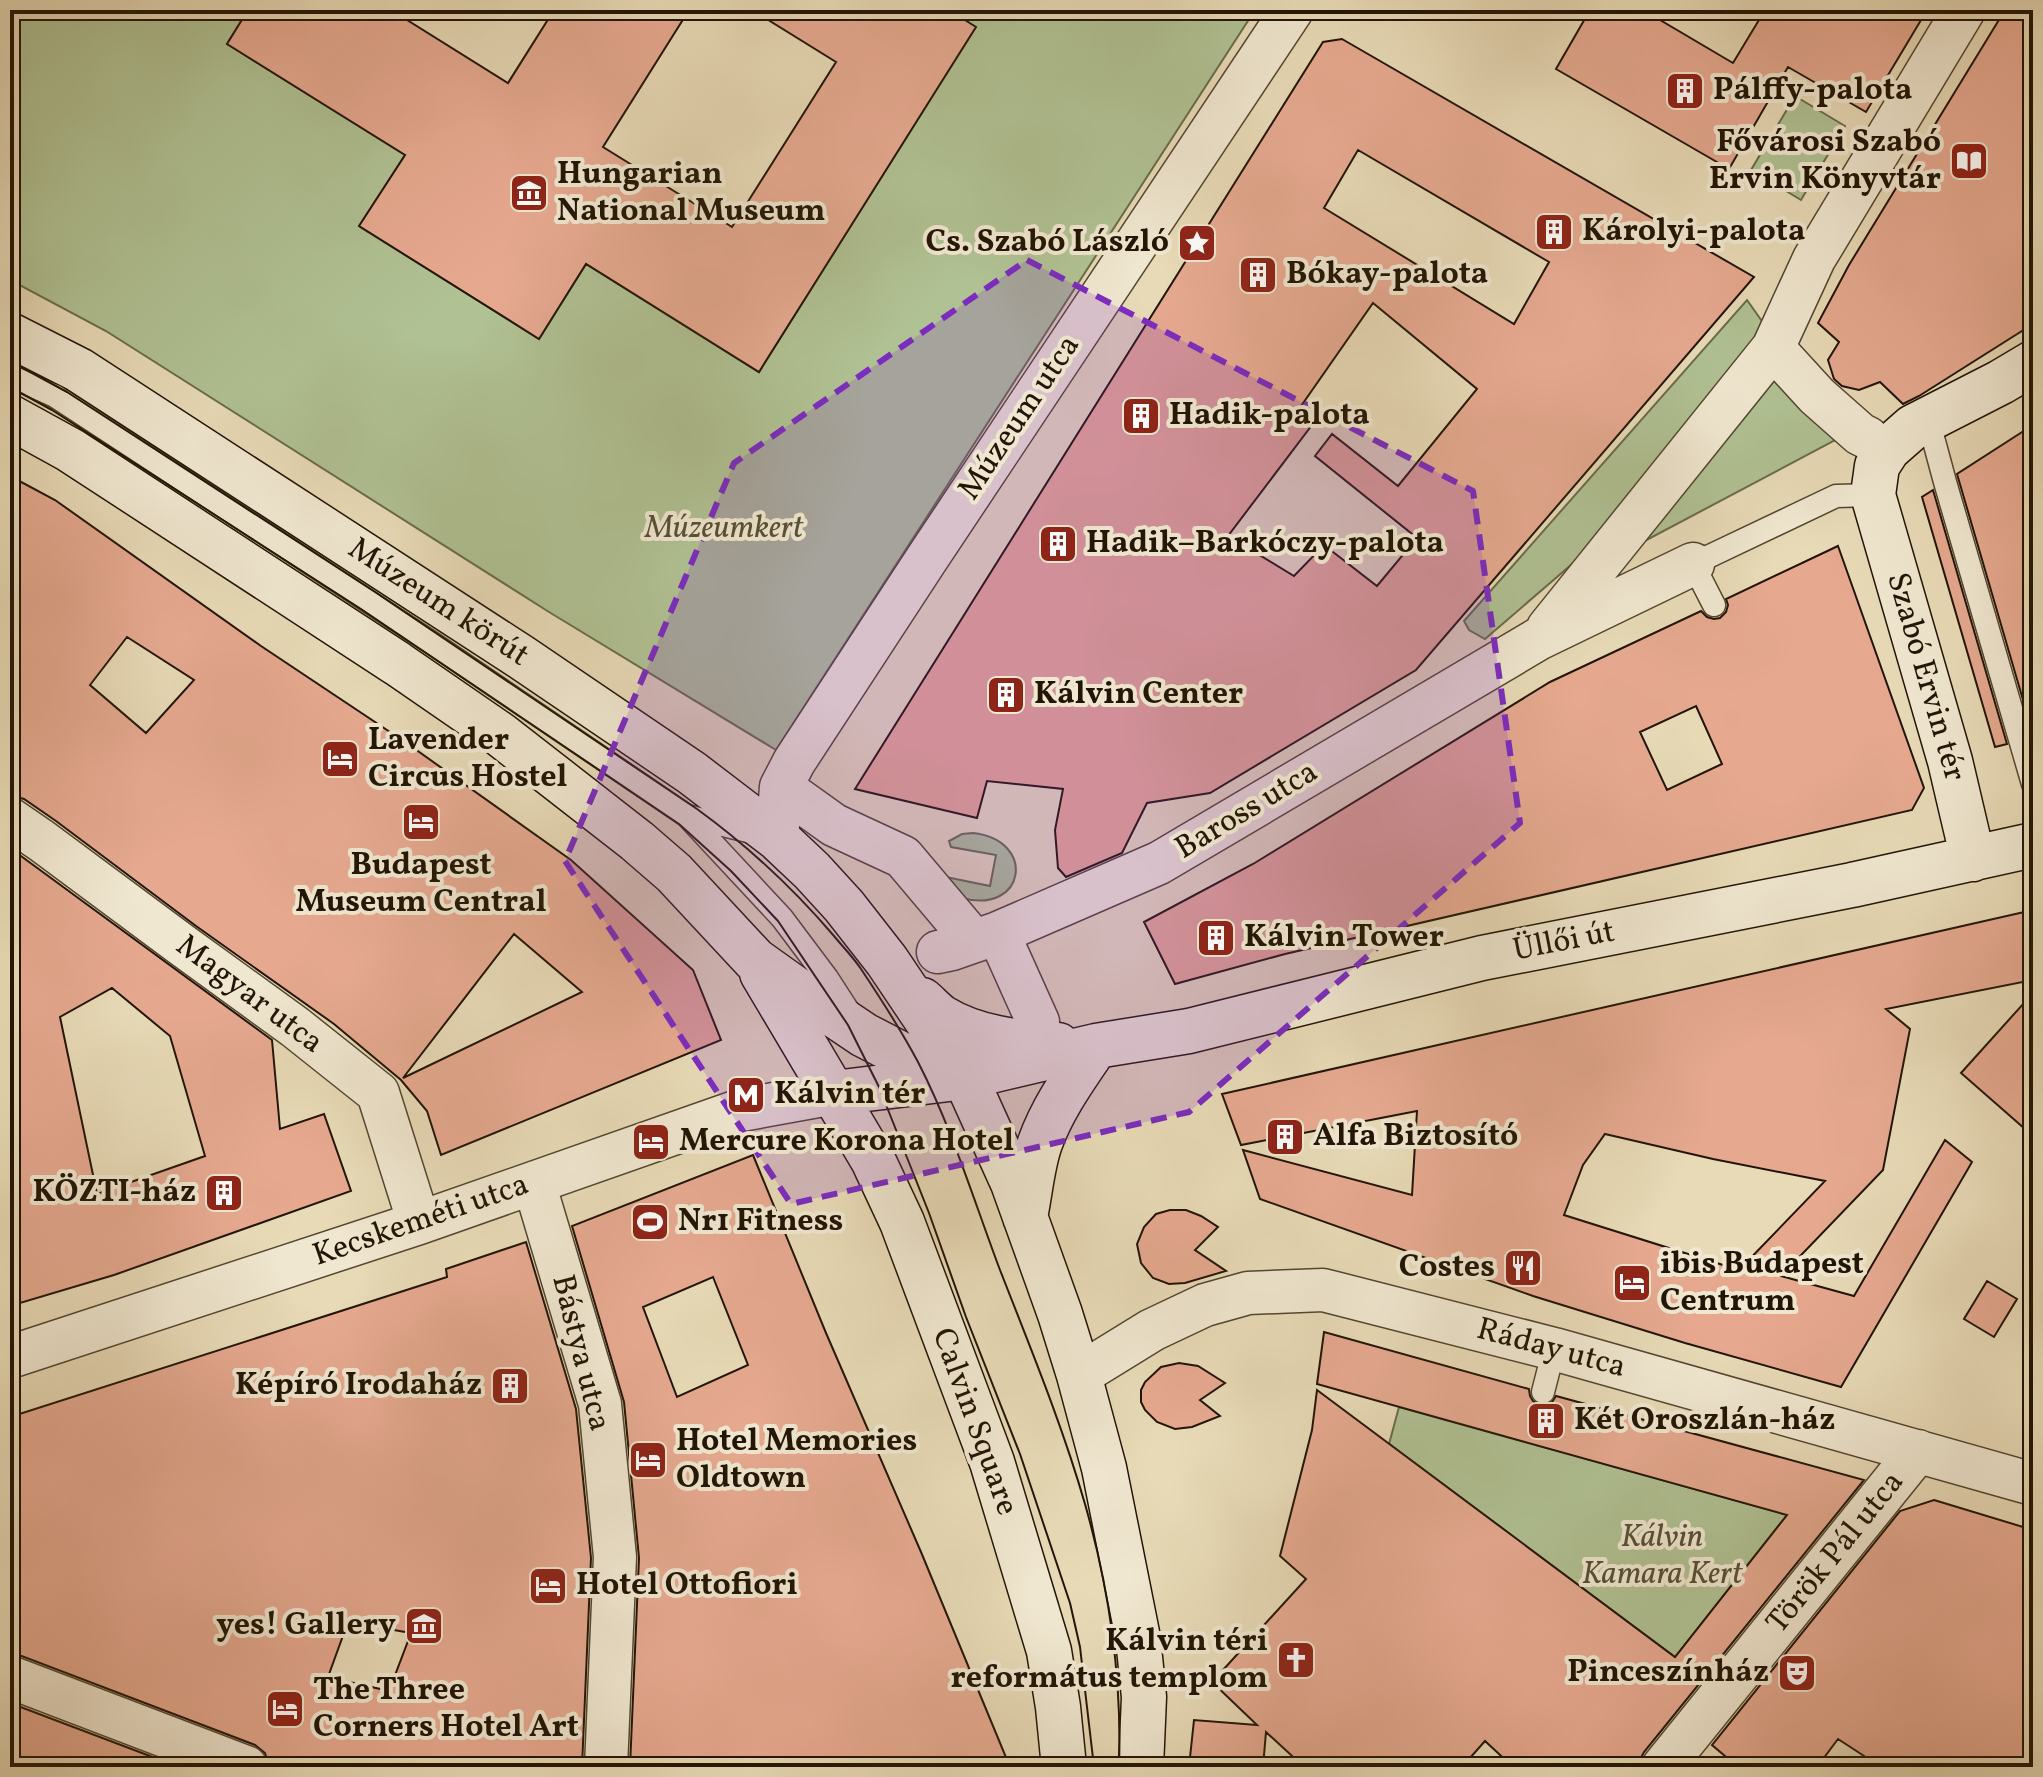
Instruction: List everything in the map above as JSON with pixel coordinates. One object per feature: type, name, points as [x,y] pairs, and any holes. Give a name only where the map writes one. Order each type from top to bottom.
[{"type":"main road","name":"Múzeum körút","points":[[10,335],[79,370],[521,657],[692,773],[777,838]]},
{"type":"main road","points":[[1873,495],[1877,466],[1888,449],[1913,427],[2033,363]]},
{"type":"main road","name":"Múzeum körút","points":[[10,417],[109,475],[501,735],[674,873],[755,960]]},
{"type":"main road","name":"Szabó Ervin tér","points":[[1873,495],[1946,746],[1973,859]]},
{"type":"main road","points":[[777,838],[844,906],[902,981],[965,1077],[1013,1183],[1060,1314],[1104,1468],[1138,1638],[1144,1697],[1141,1767]]},
{"type":"main road","name":"Üllői út","points":[[1096,1046],[1189,1031],[1482,958],[1852,885],[2033,845]]},
{"type":"main road","points":[[755,960],[864,1035],[918,1063],[965,1077]]},
{"type":"main road","name":"Calvin Square","points":[[755,960],[873,1160],[902,1222],[992,1462],[1049,1651],[1064,1767]]},
{"type":"main road","points":[[902,981],[939,1016],[974,1032],[1018,1042],[1096,1046]]},
{"type":"main road","points":[[834,1093],[965,1077],[1096,1046]]},
{"type":"main road","points":[[1025,1217],[1038,1146],[1062,1095],[1096,1046]]},
{"type":"street","name":"Múzeum utca","points":[[777,838],[781,787],[794,762],[1292,10]]},
{"type":"street","name":"Baross utca","points":[[1540,638],[1773,348],[1814,259],[1964,10]]},
{"type":"street","points":[[1773,348],[1817,396],[1868,438]]},
{"type":"street","name":"Baross utca","points":[[970,942],[1159,863],[1540,638],[1693,564]]},
{"type":"street","points":[[781,787],[834,825],[903,857],[1038,1022]]},
{"type":"street","name":"Magyar utca","points":[[10,819],[295,1027],[378,1093],[419,1223]]},
{"type":"street","name":"Kecskeméti utca","points":[[10,1357],[419,1223],[741,1110],[834,1093]]},
{"type":"street","name":"Bástya utca","points":[[534,1183],[600,1404],[615,1557],[606,1767]]},
{"type":"street","name":"Ráday utca","points":[[1079,1375],[1152,1330],[1205,1305],[1248,1293],[1323,1290],[1554,1349],[2033,1484]]},
{"type":"street","name":"Török Pál utca","points":[[1663,1767],[1918,1451]]},
{"type":"street","points":[[10,1677],[246,1767]]},
{"type":"lane","name":"Múzeum körút","points":[[10,376],[55,396],[435,645],[687,816],[782,918],[827,978],[864,1035]]},
{"type":"lane","points":[[1928,419],[2033,784]]},
{"type":"lane","name":"Baross utca","points":[[1693,564],[1836,496],[1873,495]]},
{"type":"lane","points":[[1693,564],[1714,605]]},
{"type":"lane","name":"Múzeum körút","points":[[435,645],[461,676],[501,735]]},
{"type":"lane","name":"Múzeum körút","points":[[687,816],[777,838]]},
{"type":"lane","points":[[1543,1392],[1554,1349]]},
{"type":"highlighted area","points":[[1027,260],[1473,491],[1520,823],[1189,1112],[791,1204],[565,861],[734,463]]},
{"type":"green space","name":"Múzeumkert","points":[[10,10],[248,10],[227,44],[405,155],[360,227],[539,338],[586,264],[759,372],[975,27],[949,10],[1255,10],[776,750],[549,612],[106,331],[10,280]]},
{"type":"green space","points":[[1795,96],[1845,126],[1801,200],[1751,170]]},
{"type":"green space","points":[[1747,300],[1843,436],[1622,553],[1600,540],[1485,639],[1469,630],[1464,621]]},
{"type":"green space","points":[[962,834],[994,838],[1007,848],[1015,861],[1016,874],[1010,887],[1000,896],[983,900],[962,898],[946,877],[990,886],[996,855],[951,847],[949,841]]},
{"type":"green space","name":"Kálvin Kamara Kert","points":[[1399,1407],[1787,1515],[1675,1657],[1389,1444]]},
{"type":"building","name":"Hungarian National Museum","points":[[248,10],[391,10],[508,83],[554,10],[689,10],[603,147],[732,227],[836,62],[752,10],[949,10],[976,27],[759,372],[586,264],[539,339],[359,226],[405,155],[227,44]]},
{"type":"building","name":"Pálffy-palota","points":[[1590,10],[1643,10],[1733,63],[1765,10],[1927,10],[1866,112],[1788,67],[1729,169],[1556,69]]},
{"type":"building","points":[[2005,10],[2033,10],[2033,324],[1903,404],[1880,382],[1859,390],[1842,386],[1834,379],[1828,360],[1839,342],[1818,323],[1849,265]]},
{"type":"building","points":[[1342,39],[1754,277],[1416,670],[1210,793],[1147,803],[1122,853],[1066,877],[1058,868],[1055,830],[1063,789],[987,781],[977,818],[855,789],[1323,42]],"holes":[[[1358,150],[1549,262],[1514,324],[1324,208]],[[1373,303],[1477,389],[1398,486],[1332,434],[1315,456],[1417,538],[1377,586],[1324,545],[1294,576],[1228,536],[1315,421],[1299,409]]]},
{"type":"building","points":[[2033,425],[2033,734],[1957,474]]},
{"type":"building","points":[[10,476],[55,500],[571,860],[693,970],[721,1040],[441,1155],[427,1111],[401,1080],[334,1024],[56,821],[24,799],[10,795]],"holes":[[[127,637],[194,680],[146,733],[90,685]],[[514,934],[582,992],[403,1078]]]},
{"type":"building","points":[[1933,490],[2007,744],[1995,747],[1922,497]]},
{"type":"building","points":[[1838,546],[1924,788],[1912,810],[1285,954],[1175,984],[1144,922],[1253,864],[1550,682],[1701,611],[1707,617],[1720,618],[1726,612],[1726,599]],"holes":[[[1696,706],[1722,764],[1667,790],[1640,732]]]},
{"type":"building","points":[[10,848],[272,1040],[280,1129],[324,1114],[351,1191],[114,1275],[10,1306]],"holes":[[[112,988],[170,1036],[205,1156],[97,1194],[60,1017]]]},
{"type":"building","points":[[2033,910],[2033,980],[1886,1009],[1910,1029],[1883,1170],[1781,1276],[1854,1296],[1945,1140],[1972,1162],[1841,1387],[1533,1296],[1260,1199],[1243,1150],[1412,1195],[1417,1111],[1241,1145],[1222,1094]],"holes":[[[1605,1134],[1825,1181],[1739,1270],[1564,1215],[1583,1165]]]},
{"type":"building","points":[[2033,993],[2033,1136],[1961,1073]]},
{"type":"building","points":[[753,1155],[1010,1767],[630,1767],[639,1558],[624,1402],[572,1226]],"holes":[[[713,1277],[748,1365],[677,1397],[643,1307]]]},
{"type":"building","points":[[1186,1210],[1218,1227],[1195,1250],[1226,1271],[1185,1283],[1169,1284],[1153,1278],[1141,1263],[1137,1244],[1144,1227],[1156,1214]]},
{"type":"building","points":[[526,1242],[576,1409],[591,1558],[582,1767],[269,1767],[265,1753],[255,1745],[10,1654],[10,1417],[447,1277],[446,1269]],"holes":[[[348,1622],[411,1633],[389,1691],[328,1677]]]},
{"type":"building","points":[[1987,1281],[2017,1299],[1994,1337],[1964,1319]]},
{"type":"building","points":[[1324,1332],[1529,1389],[1533,1401],[1539,1405],[1548,1405],[1556,1396],[1864,1480],[1644,1752],[1636,1767],[1513,1767],[1485,1741],[1462,1767],[1304,1767],[1266,1732],[1263,1767],[1189,1767],[1194,1720],[1257,1725],[1212,1682],[1306,1579],[1280,1556],[1312,1430],[1317,1390],[1675,1657],[1787,1515],[1317,1384]]},
{"type":"building","points":[[1179,1363],[1198,1366],[1225,1383],[1200,1400],[1220,1416],[1192,1427],[1175,1429],[1157,1422],[1145,1410],[1141,1390],[1145,1382],[1161,1367]]},
{"type":"building","points":[[1934,1500],[2033,1530],[2033,1767],[1881,1767],[1838,1739],[1817,1767],[1738,1767],[1712,1745],[1900,1511]]},
{"type":"building","points":[[10,1703],[179,1767],[105,1767],[82,1759],[79,1767],[10,1767]]},
{"type":"tram line","points":[[10,361],[67,392],[375,592],[697,809],[786,884],[855,960],[905,1038],[942,1113],[1076,1474],[1101,1568],[1112,1634],[1118,1701],[1119,1767]]},
{"type":"tram line","points":[[10,387],[52,410],[361,609],[679,824],[731,871],[778,921],[848,1025],[879,1087],[1020,1454],[1070,1603],[1080,1647],[1094,1767]]},
{"type":"place","name":"Pálffy-palota","points":[[1685,91]]},
{"type":"place","name":"Fővárosi Szabó Ervin Könyvtár","points":[[1969,161]]},
{"type":"place","name":"Hungarian National Museum","points":[[529,193]]},
{"type":"place","name":"Károlyi-palota","points":[[1554,232]]},
{"type":"place","name":"Cs. Szabó László","points":[[1197,243]]},
{"type":"place","name":"Bókay-palota","points":[[1258,275]]},
{"type":"place","name":"Hadik-palota","points":[[1141,416]]},
{"type":"place","name":"Hadik–Barkóczy-palota","points":[[1058,544]]},
{"type":"place","name":"Kálvin Center","points":[[1006,695]]},
{"type":"place","name":"Lavender Circus Hostel","points":[[340,759]]},
{"type":"place","name":"Budapest Museum Central","points":[[421,822]]},
{"type":"place","name":"Kálvin Tower","points":[[1216,938]]},
{"type":"place","name":"Kálvin tér","points":[[746,1095]]},
{"type":"place","name":"Alfa Biztosító","points":[[1285,1137]]},
{"type":"place","name":"Mercure Korona Hotel","points":[[651,1142]]},
{"type":"place","name":"KÖZTI-ház","points":[[224,1193]]},
{"type":"place","name":"Nr1 Fitness","points":[[650,1222]]},
{"type":"place","name":"Costes","points":[[1523,1268]]},
{"type":"place","name":"ibis Budapest Centrum","points":[[1632,1283]]},
{"type":"place","name":"Képíró Irodaház","points":[[510,1386]]},
{"type":"place","name":"Két Oroszlán-ház","points":[[1546,1421]]},
{"type":"place","name":"Hotel Memories Oldtown","points":[[648,1460]]},
{"type":"place","name":"Hotel Ottofiori","points":[[548,1586]]},
{"type":"place","name":"yes! Gallery","points":[[424,1626]]},
{"type":"place","name":"Kálvin téri református templom","points":[[1296,1660]]},
{"type":"place","name":"Pinceszínház","points":[[1797,1673]]},
{"type":"place","name":"The Three Corners Hotel Art","points":[[285,1709]]}]
